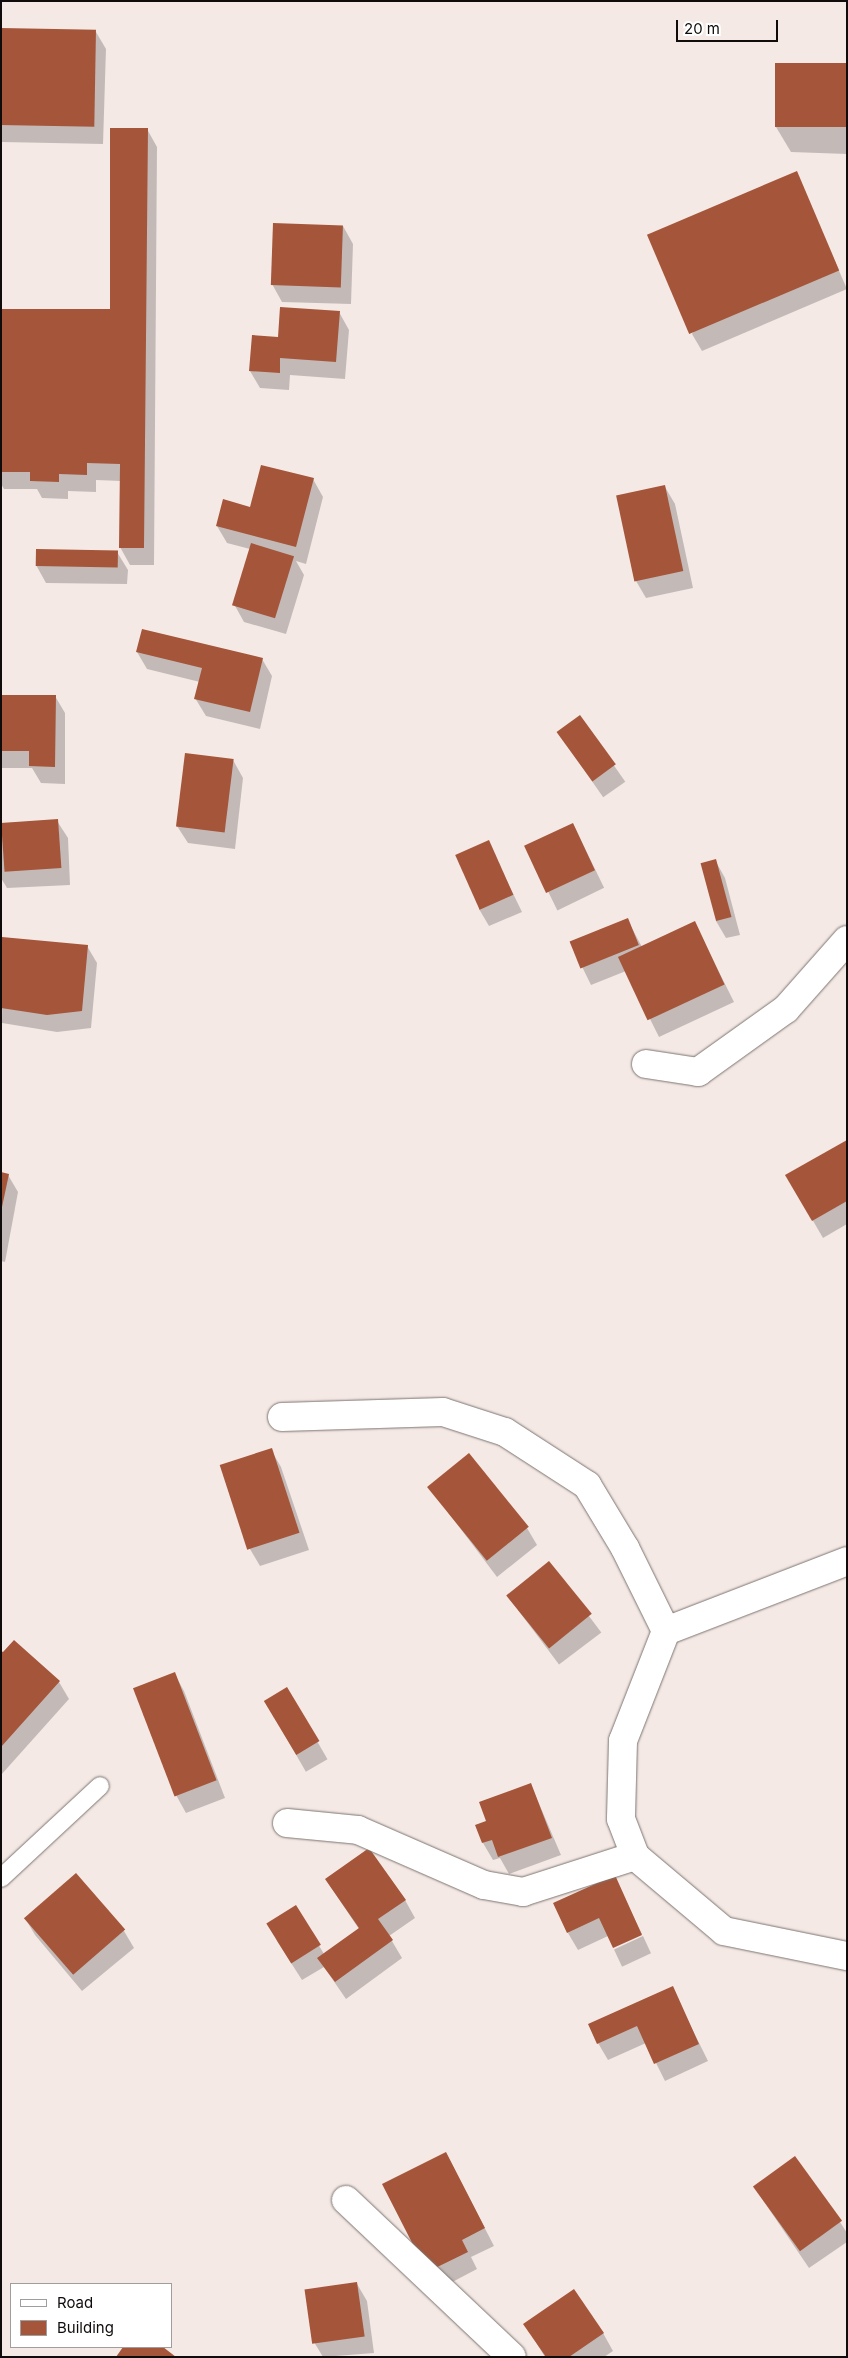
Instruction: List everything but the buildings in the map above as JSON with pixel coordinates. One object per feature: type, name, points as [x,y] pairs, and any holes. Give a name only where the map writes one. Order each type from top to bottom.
[{"type":"street","points":[[646,1064],[698,1072],[786,1009],[847,940]]},
{"type":"street","points":[[282,1417],[443,1412],[505,1432],[587,1486],[625,1548],[666,1631]]},
{"type":"street","points":[[847,1561],[666,1631],[623,1741],[621,1819],[635,1856],[724,1930],[847,1956]]},
{"type":"street","points":[[287,1823],[358,1830],[484,1885],[523,1892],[635,1856]]},
{"type":"street","points":[[346,2200],[512,2357]]},
{"type":"lane","points":[[1,1878],[100,1786]]}]
